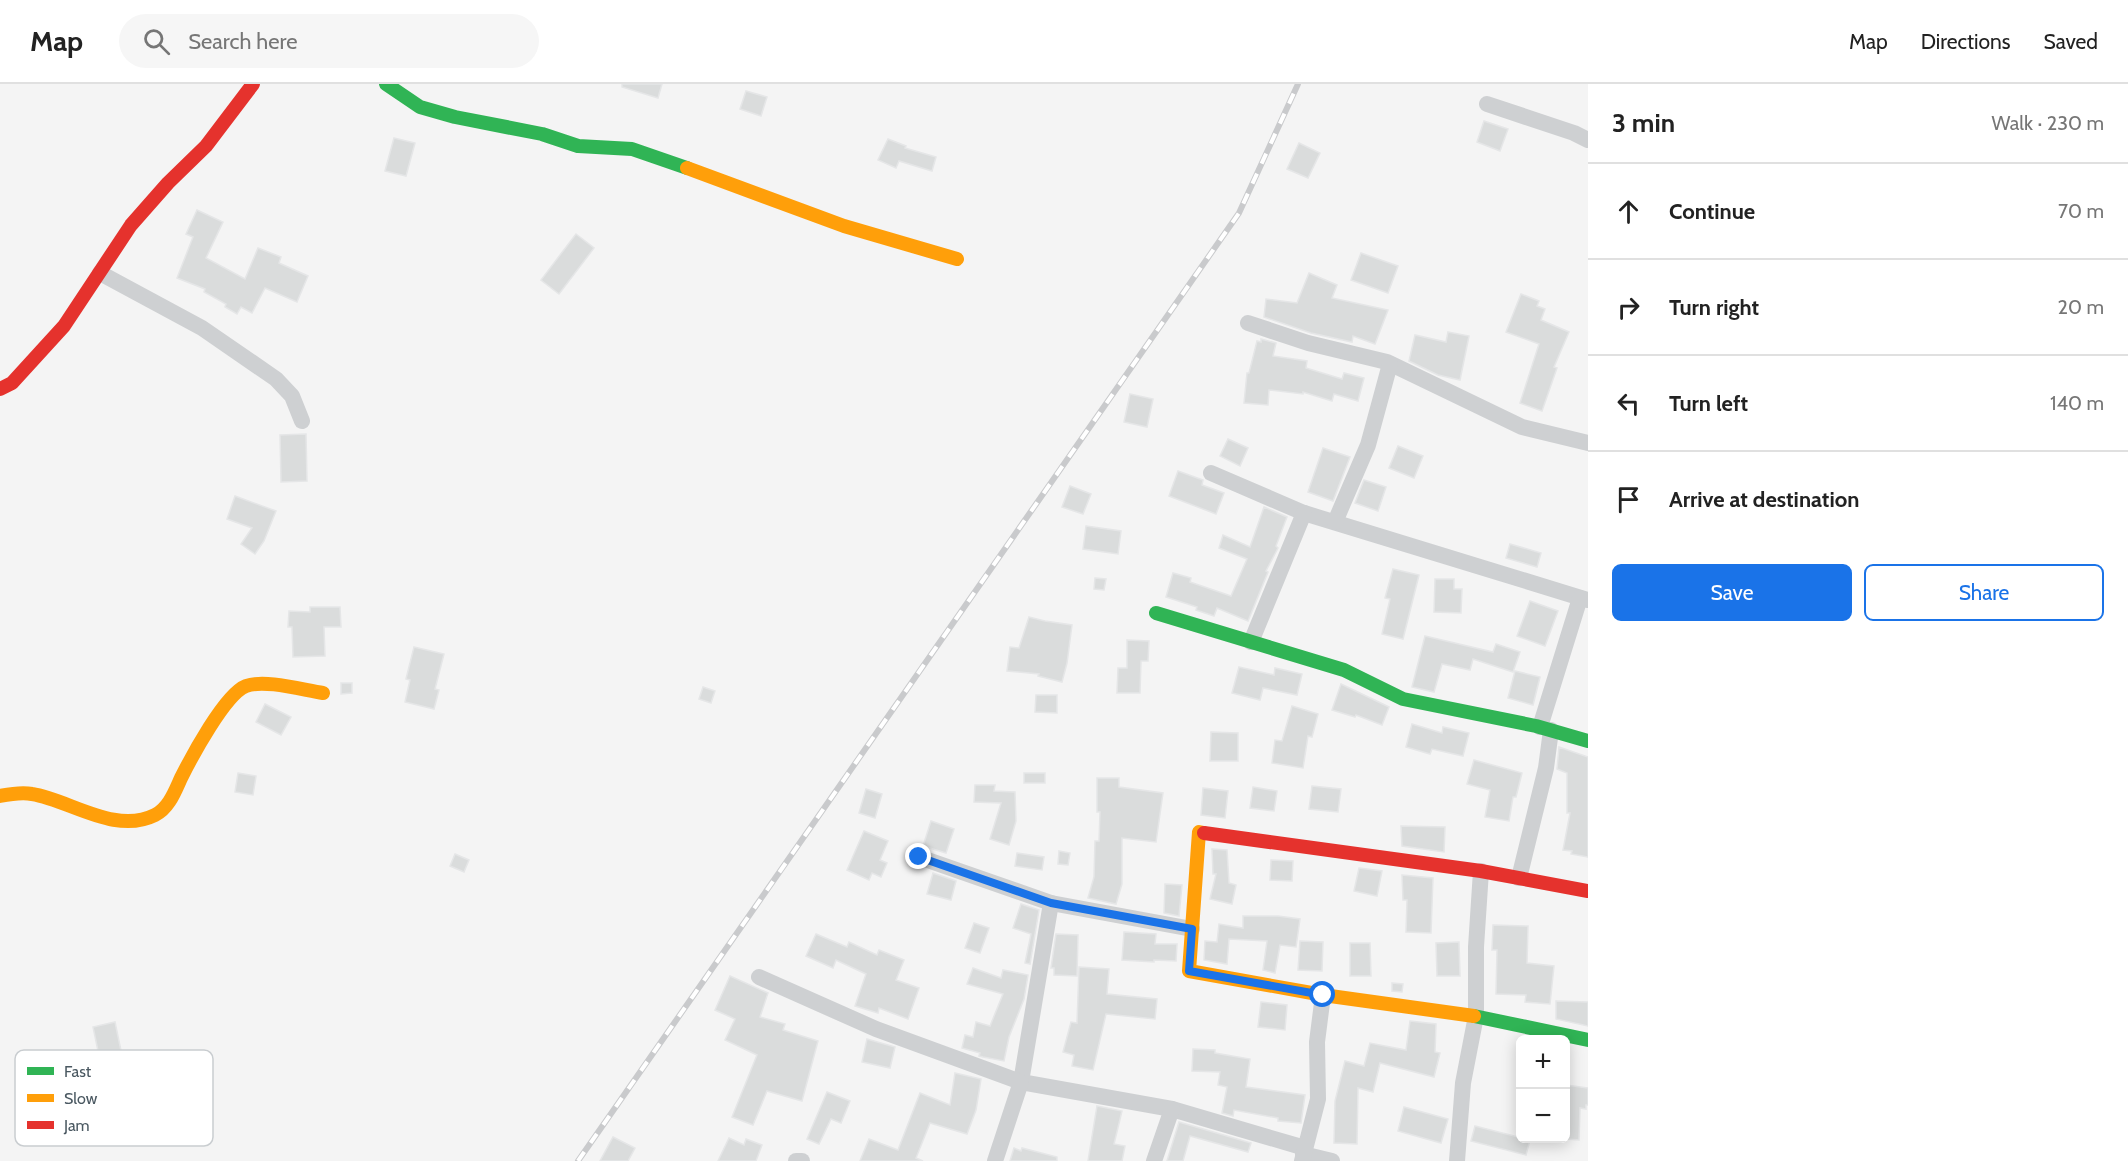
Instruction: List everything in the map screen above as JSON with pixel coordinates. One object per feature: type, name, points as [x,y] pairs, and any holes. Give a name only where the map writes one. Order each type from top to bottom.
[{"type":"street","points":[[0,389],[12,382],[64,326],[131,225],[168,183],[206,146],[253,84]]},
{"type":"street","points":[[386,84],[420,107],[455,117],[542,135],[578,146],[632,149],[844,226],[957,259]]},
{"type":"street","points":[[1486,104],[1574,133],[1588,140]]},
{"type":"street","points":[[100,273],[202,328],[276,379],[292,396],[302,421]]},
{"type":"street","points":[[1248,323],[1308,343],[1390,364],[1522,427],[1588,443]]},
{"type":"street","points":[[1335,522],[1368,445],[1390,364]]},
{"type":"street","points":[[1211,473],[1304,513],[1584,599],[1546,729],[1546,768],[1519,878]]},
{"type":"street","points":[[1251,642],[1304,513]]},
{"type":"street","points":[[1156,613],[1344,670],[1403,699],[1546,729],[1588,741]]},
{"type":"street","points":[[0,796],[35,795],[69,807],[118,819],[138,821],[156,815],[171,800],[191,758],[233,694],[246,686],[264,685],[324,693]]},
{"type":"street","points":[[1588,891],[1481,871],[1199,832],[1189,971],[1323,995],[1476,1016],[1588,1040]]},
{"type":"street","points":[[919,857],[1051,903],[1192,929]]},
{"type":"street","points":[[1456,1161],[1463,1083],[1476,1016],[1476,947],[1481,871]]},
{"type":"street","points":[[995,1161],[1021,1082],[1051,903]]},
{"type":"street","points":[[759,978],[876,1029],[1021,1082],[1172,1109],[1303,1154],[1332,1161]]},
{"type":"street","points":[[1303,1154],[1318,1099],[1317,1042],[1323,995]]},
{"type":"street","points":[[1154,1161],[1172,1109]]},
{"type":"street","points":[[796,1161],[802,1161]]},
{"type":"building","points":[[622,84],[662,84],[658,98],[622,87]]},
{"type":"building","points":[[746,91],[767,97],[761,116],[740,109]]},
{"type":"building","points":[[1484,121],[1508,129],[1500,151],[1477,142]]},
{"type":"building","points":[[394,138],[415,143],[406,176],[385,171]]},
{"type":"building","points":[[888,139],[906,146],[905,148],[936,157],[932,171],[899,161],[896,168],[878,160]]},
{"type":"building","points":[[1299,143],[1320,153],[1308,178],[1287,169]]},
{"type":"building","points":[[197,210],[223,222],[206,258],[245,279],[258,248],[281,257],[279,263],[308,276],[297,302],[265,288],[252,313],[241,307],[237,314],[225,307],[226,304],[204,292],[205,289],[177,278],[193,237],[186,234]]},
{"type":"building","points":[[576,234],[594,248],[559,294],[541,280]]},
{"type":"building","points":[[1361,253],[1398,266],[1388,293],[1351,280]]},
{"type":"building","points":[[1309,273],[1337,285],[1332,298],[1388,310],[1375,344],[1353,336],[1352,342],[1311,333],[1264,317],[1266,299],[1297,303]]},
{"type":"building","points":[[1521,294],[1539,301],[1537,306],[1545,309],[1541,320],[1569,332],[1554,367],[1557,368],[1542,411],[1520,403],[1539,344],[1506,332]]},
{"type":"building","points":[[1448,332],[1469,336],[1460,380],[1438,375],[1409,361],[1415,335],[1446,342]]},
{"type":"building","points":[[1261,339],[1276,343],[1273,356],[1307,361],[1306,368],[1342,379],[1344,373],[1364,378],[1358,401],[1334,394],[1332,401],[1303,392],[1303,394],[1269,390],[1268,405],[1244,403],[1247,373],[1249,373],[1257,341],[1261,342]]},
{"type":"building","points":[[1130,394],[1153,399],[1147,427],[1124,422]]},
{"type":"building","points":[[306,434],[307,481],[281,482],[280,435]]},
{"type":"building","points":[[1228,439],[1248,448],[1240,466],[1220,456]]},
{"type":"building","points":[[1398,446],[1423,456],[1414,478],[1389,468]]},
{"type":"building","points":[[1323,448],[1350,457],[1333,501],[1308,492]]},
{"type":"building","points":[[1178,471],[1203,480],[1202,485],[1224,493],[1216,514],[1169,496]]},
{"type":"building","points":[[1364,480],[1386,487],[1378,511],[1355,503]]},
{"type":"building","points":[[1070,486],[1091,494],[1083,514],[1062,507]]},
{"type":"building","points":[[235,496],[276,511],[264,541],[255,554],[241,544],[252,528],[227,519]]},
{"type":"building","points":[[1264,507],[1287,517],[1276,546],[1278,548],[1266,571],[1268,572],[1248,621],[1217,608],[1214,616],[1196,610],[1197,607],[1166,597],[1173,573],[1191,578],[1190,582],[1231,596],[1247,559],[1219,548],[1223,535],[1250,547]]},
{"type":"building","points":[[1086,526],[1121,531],[1118,554],[1083,549]]},
{"type":"building","points":[[1510,544],[1541,553],[1537,567],[1506,558]]},
{"type":"building","points":[[1393,569],[1419,575],[1403,639],[1382,634],[1390,599],[1385,598]]},
{"type":"building","points":[[1095,578],[1106,579],[1104,590],[1094,589]]},
{"type":"building","points":[[1435,579],[1454,579],[1454,589],[1462,589],[1461,613],[1434,612]]},
{"type":"building","points":[[1530,601],[1558,611],[1545,646],[1517,636]]},
{"type":"building","points":[[310,607],[340,607],[341,627],[324,627],[325,656],[293,657],[292,627],[288,627],[289,611],[310,612]]},
{"type":"building","points":[[1029,617],[1072,625],[1062,682],[1038,676],[1039,674],[1007,671],[1010,647],[1019,648]]},
{"type":"building","points":[[1425,636],[1493,652],[1496,644],[1520,652],[1513,672],[1473,659],[1470,670],[1442,664],[1434,692],[1412,687]]},
{"type":"building","points":[[1127,640],[1149,641],[1148,661],[1141,661],[1140,693],[1117,693],[1118,668],[1127,668]]},
{"type":"building","points":[[414,647],[444,654],[435,689],[439,690],[434,709],[405,702],[410,680],[406,679]]},
{"type":"building","points":[[1239,667],[1274,675],[1275,668],[1302,674],[1297,695],[1263,688],[1260,700],[1232,693]]},
{"type":"building","points":[[1515,671],[1540,677],[1533,705],[1508,698]]},
{"type":"building","points":[[341,683],[352,683],[352,693],[341,694]]},
{"type":"building","points":[[1341,684],[1389,707],[1382,725],[1356,715],[1355,717],[1332,710]]},
{"type":"building","points":[[703,687],[715,691],[711,703],[699,699]]},
{"type":"building","points":[[1036,695],[1057,695],[1057,713],[1035,712]]},
{"type":"building","points":[[265,704],[291,717],[281,735],[256,722]]},
{"type":"building","points":[[1292,706],[1318,714],[1312,737],[1308,736],[1303,768],[1272,763],[1275,740],[1282,741]]},
{"type":"building","points":[[1412,724],[1442,733],[1443,727],[1469,733],[1463,756],[1432,749],[1430,754],[1406,747]]},
{"type":"building","points":[[1211,732],[1238,733],[1238,761],[1210,761]]},
{"type":"building","points":[[1559,747],[1588,757],[1588,857],[1563,850],[1570,813],[1567,813],[1567,773],[1557,769]]},
{"type":"building","points":[[1474,760],[1522,773],[1516,797],[1513,797],[1509,821],[1485,817],[1490,790],[1467,784]]},
{"type":"building","points":[[238,773],[256,776],[253,795],[235,792]]},
{"type":"building","points":[[1024,773],[1045,773],[1045,783],[1024,783]]},
{"type":"building","points":[[1097,778],[1119,778],[1119,787],[1163,793],[1156,842],[1122,838],[1122,884],[1116,904],[1088,898],[1094,877],[1095,841],[1099,841],[1100,812],[1097,812]]},
{"type":"building","points":[[975,785],[995,785],[994,791],[1015,792],[1016,821],[1009,845],[990,839],[1001,803],[974,802]]},
{"type":"building","points":[[1312,786],[1341,789],[1338,812],[1309,809]]},
{"type":"building","points":[[1253,787],[1277,791],[1274,811],[1250,808]]},
{"type":"building","points":[[1203,788],[1228,791],[1225,818],[1201,815]]},
{"type":"building","points":[[866,789],[882,794],[875,818],[859,813]]},
{"type":"building","points":[[931,821],[954,829],[946,853],[923,846]]},
{"type":"building","points":[[1401,826],[1445,827],[1444,852],[1402,846]]},
{"type":"building","points":[[864,831],[888,841],[880,860],[887,863],[881,877],[872,873],[869,880],[847,870]]},
{"type":"building","points":[[1212,849],[1227,850],[1229,883],[1236,885],[1232,904],[1210,899],[1216,874],[1213,874]]},
{"type":"building","points":[[1059,851],[1070,853],[1068,865],[1058,864]]},
{"type":"building","points":[[1017,853],[1044,857],[1042,870],[1015,866]]},
{"type":"building","points":[[455,854],[469,860],[464,872],[450,866]]},
{"type":"building","points":[[1271,860],[1293,861],[1292,881],[1270,880]]},
{"type":"building","points":[[1359,868],[1382,871],[1377,896],[1354,891]]},
{"type":"building","points":[[933,873],[956,881],[951,900],[927,894]]},
{"type":"building","points":[[1402,875],[1433,878],[1431,933],[1406,932],[1407,900],[1403,900]]},
{"type":"building","points":[[1165,884],[1182,885],[1179,916],[1164,913]]},
{"type":"building","points":[[1021,904],[1039,910],[1030,964],[1025,963],[1031,934],[1013,928]]},
{"type":"building","points":[[1243,916],[1278,916],[1300,919],[1296,947],[1280,945],[1275,973],[1263,970],[1267,941],[1229,939],[1227,964],[1204,960],[1205,941],[1217,942],[1219,924],[1243,928]]},
{"type":"building","points":[[974,923],[989,928],[980,953],[965,948]]},
{"type":"building","points":[[1493,925],[1528,926],[1527,963],[1554,966],[1550,1004],[1525,1002],[1526,995],[1496,994],[1497,950],[1492,950]]},
{"type":"building","points":[[1124,932],[1156,934],[1155,944],[1177,944],[1176,961],[1122,960]]},
{"type":"building","points":[[816,934],[847,947],[849,942],[877,955],[879,950],[904,960],[896,980],[919,988],[908,1019],[879,1008],[878,1013],[855,1006],[866,974],[836,960],[833,968],[806,956]]},
{"type":"building","points":[[1056,934],[1078,935],[1077,976],[1054,975],[1054,968],[1051,968]]},
{"type":"building","points":[[1300,941],[1323,942],[1322,971],[1298,970]]},
{"type":"building","points":[[1459,942],[1460,976],[1437,976],[1436,943]]},
{"type":"building","points":[[1350,943],[1370,943],[1371,976],[1350,976]]},
{"type":"building","points":[[1079,967],[1109,969],[1107,994],[1157,999],[1155,1019],[1106,1014],[1093,1070],[1072,1066],[1074,1055],[1063,1052],[1071,1022],[1077,1023]]},
{"type":"building","points":[[973,968],[1001,978],[1003,970],[1028,975],[1024,999],[1009,1037],[1004,1061],[979,1056],[980,1053],[962,1048],[965,1035],[973,1037],[976,1022],[990,1026],[1003,994],[967,984]]},
{"type":"building","points":[[730,976],[768,993],[760,1017],[785,1024],[783,1030],[818,1041],[802,1101],[767,1091],[753,1125],[732,1117],[757,1055],[725,1040],[735,1019],[715,1010]]},
{"type":"building","points":[[1392,983],[1403,984],[1402,992],[1392,991]]},
{"type":"building","points":[[1556,1001],[1588,1002],[1588,1026],[1556,1019]]},
{"type":"building","points":[[1261,1002],[1287,1005],[1285,1030],[1258,1027]]},
{"type":"building","points":[[1410,1021],[1436,1024],[1435,1052],[1440,1053],[1434,1077],[1380,1063],[1373,1092],[1358,1088],[1357,1144],[1334,1143],[1335,1101],[1345,1061],[1364,1066],[1370,1043],[1406,1050]]},
{"type":"building","points":[[115,1022],[121,1050],[98,1050],[93,1027]]},
{"type":"building","points":[[867,1039],[895,1047],[890,1068],[862,1062]]},
{"type":"building","points":[[1193,1049],[1215,1050],[1215,1053],[1250,1059],[1246,1087],[1305,1095],[1301,1123],[1278,1121],[1278,1118],[1234,1110],[1233,1116],[1222,1113],[1227,1087],[1218,1085],[1220,1072],[1192,1071]]},
{"type":"building","points":[[955,1073],[981,1079],[976,1110],[967,1134],[930,1123],[916,1158],[923,1161],[860,1161],[869,1139],[898,1150],[920,1093],[950,1105]]},
{"type":"building","points":[[1570,1086],[1588,1088],[1588,1105],[1586,1109],[1580,1108],[1579,1140],[1570,1139]]},
{"type":"building","points":[[827,1092],[850,1101],[841,1123],[831,1119],[819,1144],[807,1139]]},
{"type":"building","points":[[1097,1106],[1122,1111],[1114,1144],[1125,1146],[1122,1161],[1088,1161]]},
{"type":"building","points":[[1404,1107],[1448,1119],[1441,1143],[1398,1131]]},
{"type":"building","points":[[1179,1122],[1251,1143],[1248,1152],[1190,1136],[1183,1161],[1167,1161]]},
{"type":"building","points":[[1475,1126],[1516,1136],[1516,1143],[1529,1143],[1526,1155],[1471,1141]]},
{"type":"building","points":[[613,1137],[635,1148],[628,1161],[600,1161]]},
{"type":"building","points":[[729,1138],[744,1145],[746,1139],[762,1145],[756,1161],[718,1161]]},
{"type":"building","points":[[1014,1148],[1057,1157],[1057,1161],[1010,1161]]},
{"type":"railway","points":[[578,1161],[1239,213],[1298,84]]},
{"type":"traffic: fast","points":[[386,84],[420,107],[455,117],[542,134],[578,146],[632,149],[687,168]]},
{"type":"traffic: fast","points":[[1156,613],[1344,670],[1403,699],[1536,726],[1588,741]]},
{"type":"traffic: fast","points":[[1474,1016],[1588,1040]]},
{"type":"traffic: slow","points":[[687,168],[844,226],[957,259]]},
{"type":"traffic: slow","points":[[0,796],[32,794],[109,819],[140,820],[155,815],[168,804],[209,728],[238,691],[246,686],[263,684],[323,693]]},
{"type":"traffic: slow","points":[[1204,833],[1199,832],[1189,971],[1323,995],[1474,1016]]},
{"type":"traffic: jam","points":[[0,389],[12,383],[64,326],[131,225],[168,183],[206,146],[253,84]]},
{"type":"traffic: jam","points":[[1204,833],[1481,871],[1588,891]]},
{"type":"route","points":[[919,857],[1051,903],[1192,929],[1189,971],[1323,995]]}]
